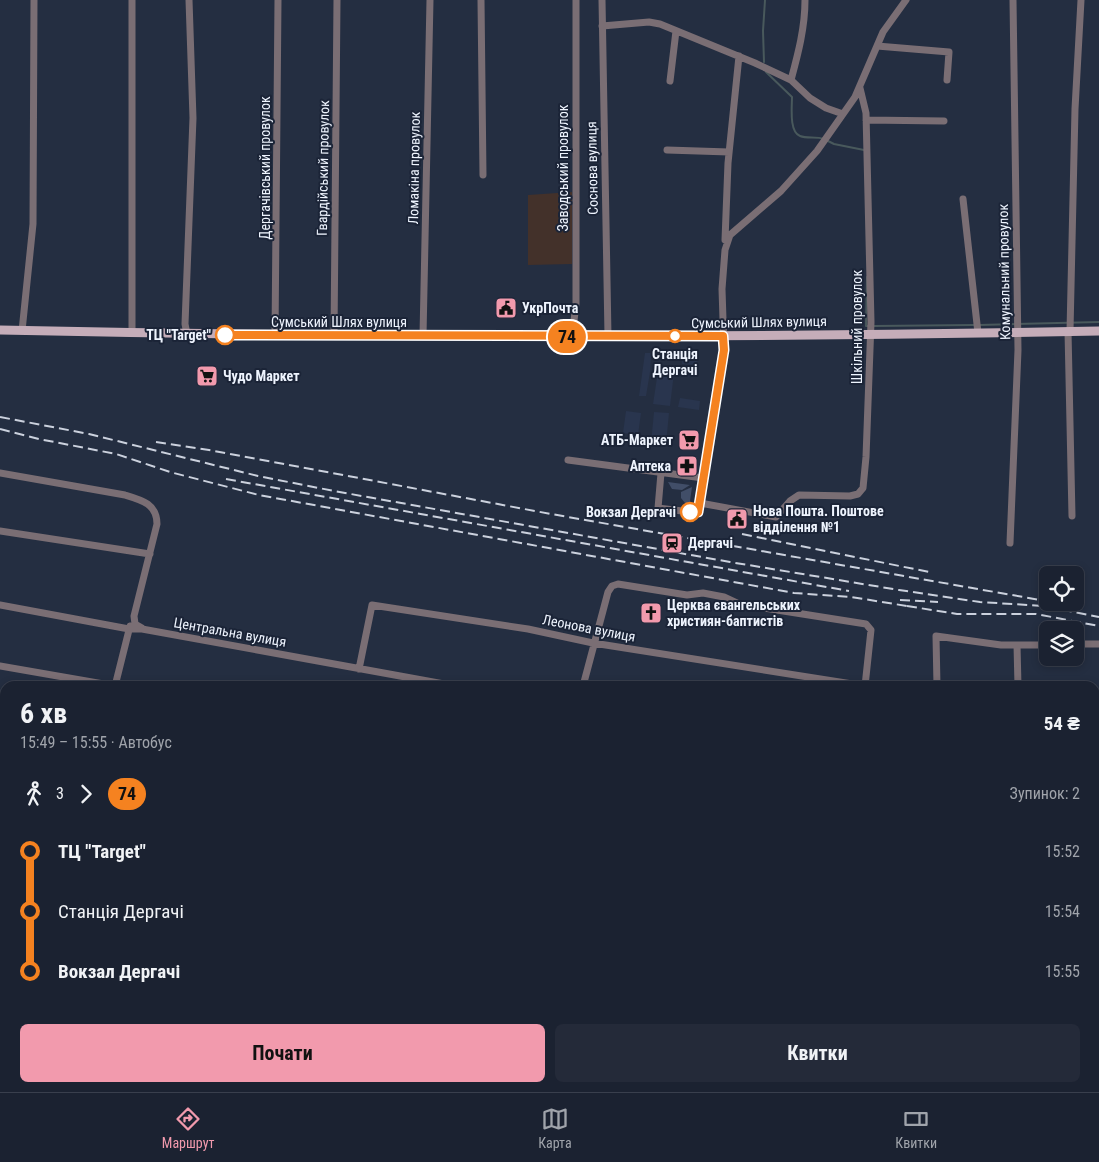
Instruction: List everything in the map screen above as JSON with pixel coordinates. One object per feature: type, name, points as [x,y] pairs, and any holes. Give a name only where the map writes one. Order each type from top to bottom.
[{"type":"main road","name":"Сумський Шлях вулиця","points":[[0,330],[276,336],[572,337],[1099,331]]},
{"type":"street","points":[[22,331],[33,224],[34,0]]},
{"type":"street","points":[[132,0],[132,333]]},
{"type":"street","points":[[187,334],[185,324],[193,118],[189,0]]},
{"type":"street","name":"Дергачівський провулок","points":[[276,336],[278,0]]},
{"type":"street","name":"Гвардійський провулок","points":[[334,336],[337,0]]},
{"type":"street","name":"Ломакіна провулок","points":[[424,336],[430,0]]},
{"type":"street","points":[[481,0],[483,175]]},
{"type":"street","name":"Заводський провулок","points":[[572,337],[576,304],[576,0]]},
{"type":"street","name":"Соснова вулиця","points":[[602,0],[608,336]]},
{"type":"street","points":[[791,80],[799,53],[805,15],[805,0]]},
{"type":"street","points":[[725,250],[730,234],[782,190],[825,139],[860,88],[883,32],[906,0]]},
{"type":"street","name":"Комунальний провулок","points":[[1010,543],[1015,461],[1017,332],[1013,0]]},
{"type":"street","points":[[1072,516],[1069,331],[1075,109],[1081,0]]},
{"type":"street","points":[[602,26],[649,22],[676,31],[740,56],[791,80],[810,98],[826,108],[843,114]]},
{"type":"street","points":[[670,81],[676,31]]},
{"type":"street","points":[[877,46],[949,52],[947,80]]},
{"type":"street","points":[[661,472],[658,508],[698,512],[724,350],[722,288],[729,152],[740,56]]},
{"type":"street","name":"Шкільний провулок","points":[[700,503],[776,517],[790,501],[799,495],[850,496],[858,494],[863,488],[867,447],[871,334],[866,120],[860,88]]},
{"type":"street","points":[[866,120],[944,122]]},
{"type":"street","points":[[668,150],[729,152]]},
{"type":"street","points":[[964,199],[978,333]]},
{"type":"street","points":[[568,460],[703,478]]},
{"type":"street","points":[[0,473],[125,495],[143,501],[157,513],[157,524],[150,554],[116,681]]},
{"type":"street","points":[[0,530],[150,554]]},
{"type":"street","points":[[584,681],[608,592],[612,586],[618,584],[687,595],[703,593],[724,597],[739,604],[866,624],[870,630],[865,681]]},
{"type":"street","name":"Центральна вулиця","points":[[0,605],[129,629],[142,628],[413,681]]},
{"type":"street","name":"Леонова вулиця","points":[[359,669],[372,605],[528,630],[593,643],[833,681]]},
{"type":"street","points":[[134,616],[135,624],[142,628]]},
{"type":"street","points":[[937,681],[936,636],[1000,645],[1039,645]]},
{"type":"street","points":[[1084,644],[1099,644]]},
{"type":"street","points":[[1017,645],[1018,681]]},
{"type":"street","points":[[0,666],[86,681]]},
{"type":"shaded area","points":[[572,192],[572,264],[528,265],[528,195]]},
{"type":"shaded area","points":[[683,350],[698,351],[697,365],[682,364]]},
{"type":"shaded area","points":[[645,353],[651,353],[650,372],[646,396],[639,396]]},
{"type":"shaded area","points":[[683,367],[695,368],[694,377],[681,376]]},
{"type":"shaded area","points":[[658,371],[674,373],[670,406],[653,404]]},
{"type":"shaded area","points":[[680,398],[700,401],[699,410],[678,407]]},
{"type":"shaded area","points":[[626,411],[641,413],[638,435],[623,433]]},
{"type":"shaded area","points":[[654,412],[669,413],[666,444],[651,443]]},
{"type":"shaded area","points":[[668,482],[690,485],[682,490],[672,489]]},
{"type":"shaded area","points":[[692,487],[689,508],[681,498],[681,492]]},
{"type":"waterway","points":[[764,62],[765,0]]},
{"type":"waterway","points":[[766,72],[792,97],[792,119],[796,134],[803,137],[824,139]]},
{"type":"waterway","points":[[828,141],[864,150]]},
{"type":"waterway","points":[[867,277],[866,326],[869,326]]},
{"type":"waterway","points":[[979,325],[1099,322]]},
{"type":"waterway","points":[[874,326],[974,325]]},
{"type":"railway","points":[[0,417],[89,434],[258,476],[334,491],[730,562],[899,590],[980,602],[1044,606],[1099,617]]},
{"type":"railway","points":[[0,429],[39,439],[116,454],[170,472],[259,495],[794,593],[851,597],[907,606]]},
{"type":"railway","points":[[156,442],[1039,600]]},
{"type":"railway","points":[[226,479],[849,591]]},
{"type":"railway","points":[[742,534],[929,572]]},
{"type":"railway","points":[[900,600],[938,602]]},
{"type":"railway","points":[[907,606],[957,614],[1036,614],[1099,626]]},
{"type":"bus line","name":"74","points":[[225,335],[723,336],[724,350],[698,512],[690,512]]},
{"type":"place","name":"УкрПочта","points":[[506,308]]},
{"type":"place","name":"ТЦ \"Target\"","points":[[225,335]]},
{"type":"place","name":"Станція Дергачі","points":[[675,336]]},
{"type":"place","name":"Чудо Маркет","points":[[207,376]]},
{"type":"place","name":"АТБ-Маркет","points":[[689,440]]},
{"type":"place","name":"Аптека","points":[[687,466]]},
{"type":"place","name":"Вокзал Дергачі","points":[[690,512]]},
{"type":"place","name":"Нова Пошта. Поштове відділення №1","points":[[737,519]]},
{"type":"place","name":"Дергачі","points":[[672,543]]},
{"type":"place","name":"Церква євангельських християн-баптистів","points":[[651,613]]}]
